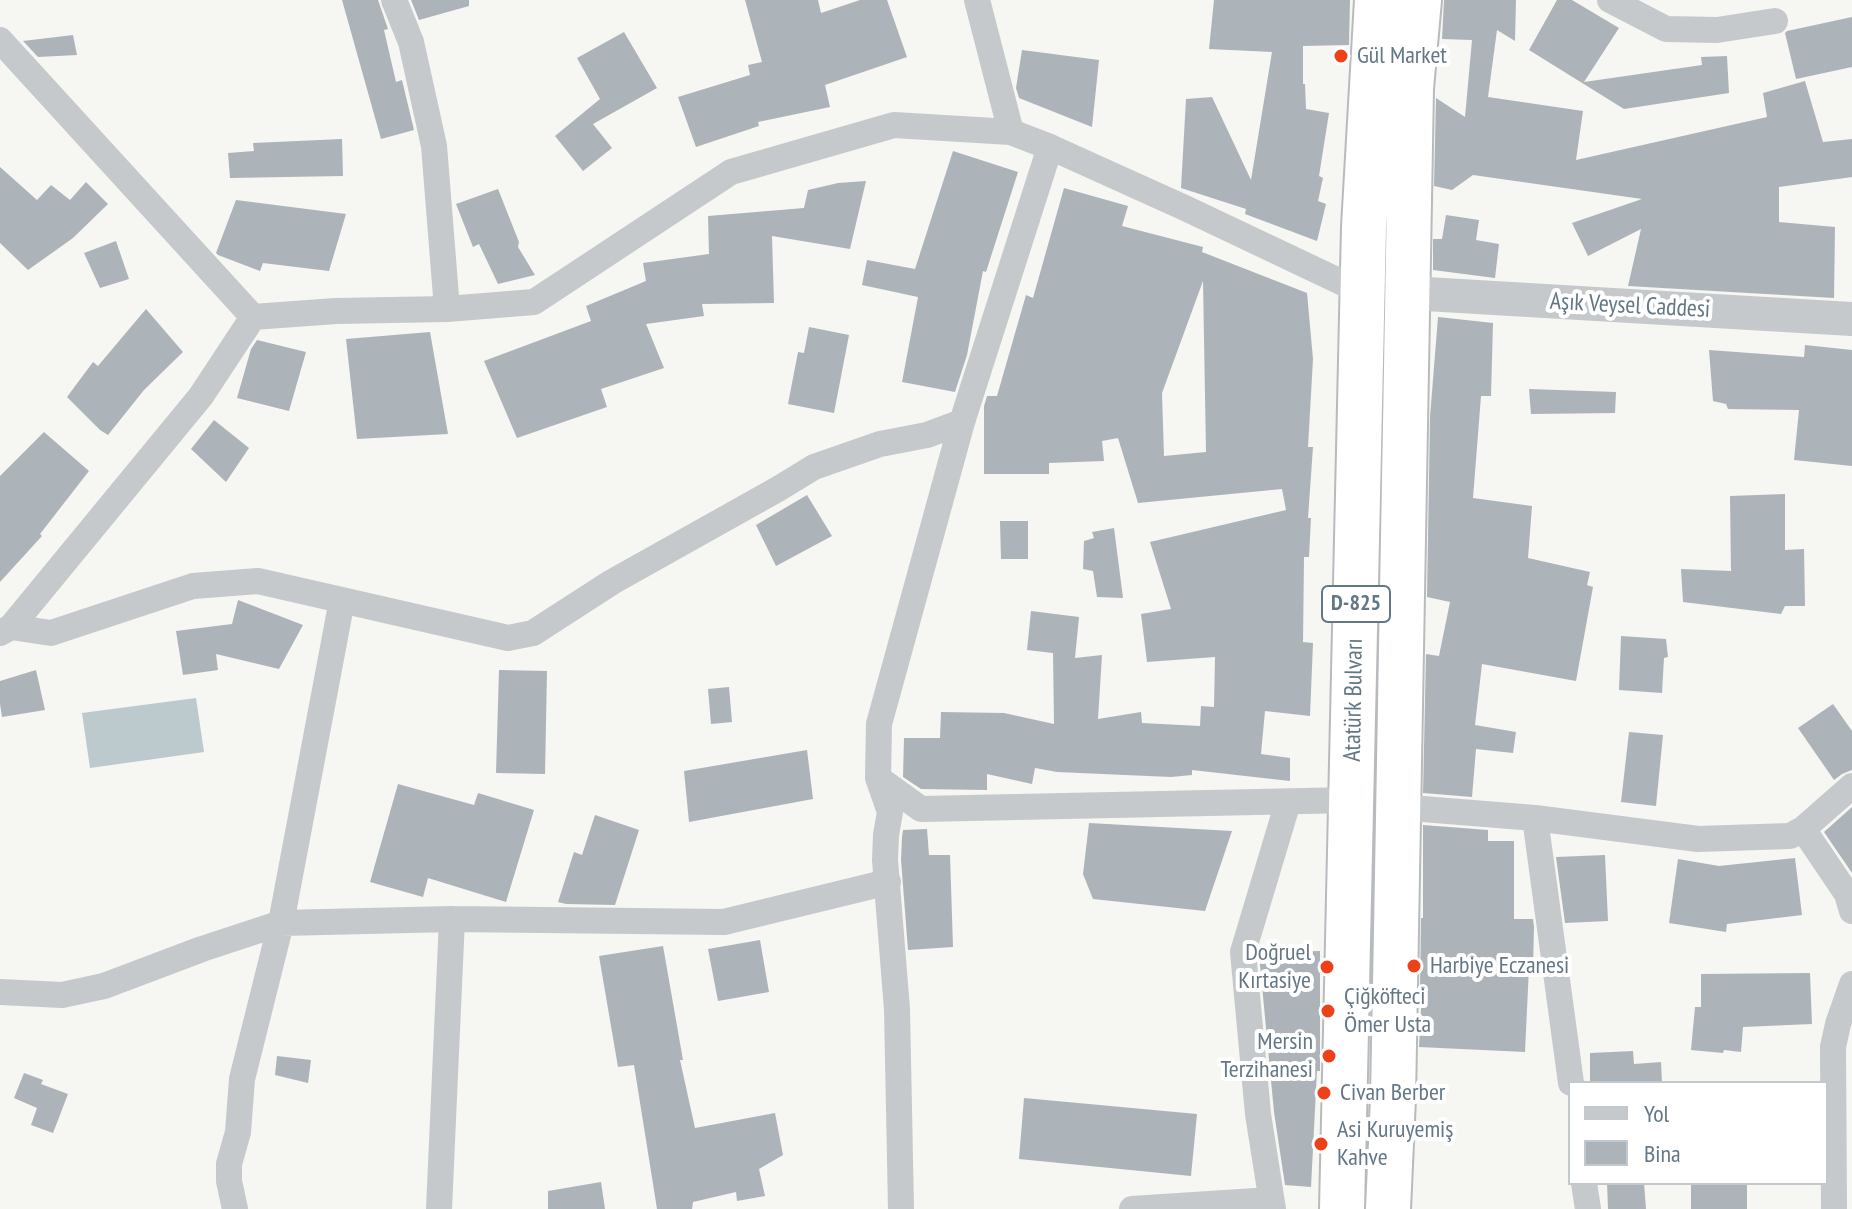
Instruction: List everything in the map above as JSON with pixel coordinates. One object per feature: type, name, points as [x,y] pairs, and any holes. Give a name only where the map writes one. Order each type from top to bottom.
[{"type":"highway","name":"Atatürk Bulvarı","points":[[1342,1209],[1362,292],[1377,0]]},
{"type":"highway","name":"Atatürk Bulvarı","points":[[1388,1209],[1393,1098],[1411,88],[1419,0]]},
{"type":"highway","points":[[1352,800],[1398,807]]},
{"type":"street","points":[[394,0],[411,42],[434,146],[447,309]]},
{"type":"street","points":[[977,0],[1011,132]]},
{"type":"street","points":[[1610,0],[1666,29],[1717,30],[1775,21]]},
{"type":"street","points":[[4,52],[253,317]]},
{"type":"street","points":[[253,317],[534,302],[731,172],[894,125],[1011,132],[1185,208],[1362,292]]},
{"type":"street","points":[[901,1209],[897,1009],[885,860],[890,812],[878,778],[879,724],[962,422],[1050,147]]},
{"type":"street","name":"Aşık Veysel Caddesi","points":[[1409,293],[1852,319]]},
{"type":"street","points":[[6,630],[201,396],[253,317]]},
{"type":"street","points":[[6,630],[51,633],[193,586],[258,581],[508,638],[533,633],[612,582],[814,467],[880,444],[927,435],[962,422]]},
{"type":"street","points":[[235,1209],[229,1164],[238,1132],[242,1079],[281,923],[342,600]]},
{"type":"street","points":[[878,778],[921,809],[1352,800]]},
{"type":"street","points":[[1398,807],[1535,818],[1698,839],[1790,836],[1803,829],[1852,786]]},
{"type":"street","points":[[1132,1209],[1272,1205],[1258,1114],[1243,952],[1288,802]]},
{"type":"street","points":[[1535,818],[1571,1081]]},
{"type":"street","points":[[1803,829],[1847,894],[1852,911]]},
{"type":"street","points":[[0,992],[62,995],[104,986],[281,923],[452,919],[724,922],[888,882]]},
{"type":"street","points":[[439,1209],[452,919]]},
{"type":"street","points":[[1834,1209],[1833,1047],[1852,984]]},
{"type":"street","points":[[1584,1185],[1588,1209]]},
{"type":"shaded area","points":[[196,698],[204,752],[90,768],[82,713]]},
{"type":"building","points":[[342,0],[378,0],[388,29],[384,30],[396,82],[402,80],[414,130],[381,139]]},
{"type":"building","points":[[411,0],[469,0],[469,6],[419,20]]},
{"type":"building","points":[[745,0],[818,0],[821,13],[860,0],[887,0],[907,57],[825,85],[830,107],[758,122],[759,126],[696,147],[678,97],[750,75],[748,65],[762,62]]},
{"type":"building","points":[[1214,0],[1350,0],[1349,45],[1303,46],[1306,109],[1329,113],[1318,201],[1326,204],[1317,241],[1245,214],[1246,209],[1181,188],[1186,99],[1212,97],[1251,180],[1272,52],[1209,49]]},
{"type":"building","points":[[1444,0],[1516,0],[1515,41],[1497,30],[1488,97],[1583,111],[1576,160],[1767,117],[1763,93],[1805,81],[1823,142],[1852,139],[1852,177],[1779,187],[1779,222],[1835,227],[1834,298],[1628,286],[1641,229],[1588,256],[1572,223],[1642,199],[1473,175],[1452,190],[1434,186],[1436,98],[1465,117],[1472,40],[1442,39]]},
{"type":"building","points":[[1557,0],[1572,0],[1619,28],[1584,82],[1702,65],[1701,57],[1727,56],[1729,93],[1624,109],[1529,50]]},
{"type":"building","points":[[1852,17],[1852,67],[1796,79],[1785,33]]},
{"type":"building","points":[[624,32],[657,88],[593,124],[612,148],[583,171],[555,136],[600,99],[577,58]]},
{"type":"building","points":[[73,35],[77,55],[38,57],[23,41]]},
{"type":"building","points":[[1022,50],[1099,60],[1092,127],[1019,98],[1016,88]]},
{"type":"building","points":[[342,139],[343,176],[230,178],[228,153],[254,151],[253,143]]},
{"type":"building","points":[[953,151],[1018,172],[986,272],[983,271],[967,355],[955,392],[902,382],[918,297],[862,285],[867,260],[915,269]]},
{"type":"building","points":[[0,167],[37,200],[51,185],[70,200],[86,182],[108,204],[73,238],[28,270],[0,243]]},
{"type":"building","points":[[866,181],[850,249],[772,236],[774,303],[702,304],[704,316],[646,324],[664,368],[601,389],[607,407],[517,438],[484,361],[591,321],[586,306],[646,281],[643,263],[709,254],[708,216],[804,208],[808,190]]},
{"type":"building","points":[[1064,188],[1128,206],[1122,226],[1203,247],[1202,252],[1307,293],[1313,359],[1308,447],[1313,447],[1308,518],[1311,518],[1309,557],[1304,557],[1303,642],[1313,643],[1310,716],[1265,711],[1261,754],[1290,758],[1290,781],[1192,770],[1192,775],[1171,777],[1057,772],[1035,768],[1032,784],[987,774],[987,790],[921,789],[903,777],[904,738],[940,738],[941,712],[1004,713],[1054,724],[1053,653],[1027,650],[1031,611],[1079,617],[1075,658],[1102,655],[1098,719],[1141,712],[1142,723],[1200,726],[1201,706],[1214,707],[1215,657],[1147,662],[1141,614],[1171,609],[1150,542],[1286,510],[1282,489],[1138,503],[1118,438],[1102,441],[1104,461],[1049,463],[1049,474],[984,474],[984,406],[987,396],[997,396],[1026,295],[1033,298]],"holes":[[[1203,281],[1206,452],[1164,456],[1162,393]]]},
{"type":"building","points":[[498,189],[519,242],[518,247],[535,275],[498,284],[479,244],[473,247],[456,204]]},
{"type":"building","points":[[236,200],[346,214],[329,271],[263,263],[260,271],[218,255],[216,253]]},
{"type":"building","points":[[1446,215],[1479,220],[1476,240],[1499,244],[1495,278],[1433,270],[1433,239],[1442,239]]},
{"type":"building","points":[[116,241],[129,279],[100,288],[84,253]]},
{"type":"building","points":[[146,309],[183,352],[144,390],[108,435],[67,397],[93,362],[98,366]]},
{"type":"building","points":[[1438,317],[1493,323],[1491,396],[1481,396],[1473,498],[1532,506],[1528,558],[1590,572],[1587,585],[1593,587],[1576,681],[1482,664],[1475,725],[1516,732],[1513,753],[1476,749],[1472,797],[1423,793],[1426,654],[1439,656],[1450,602],[1427,597],[1430,417]]},
{"type":"building","points":[[809,327],[849,335],[834,413],[788,404],[798,352],[804,353]]},
{"type":"building","points":[[430,332],[448,434],[357,439],[346,339]]},
{"type":"building","points":[[257,340],[306,352],[289,411],[237,398],[251,349]]},
{"type":"building","points":[[1805,345],[1852,350],[1852,466],[1794,460],[1799,410],[1728,409],[1726,404],[1713,401],[1709,350],[1804,357]]},
{"type":"building","points":[[1529,389],[1616,392],[1615,413],[1531,414]]},
{"type":"building","points":[[214,420],[249,448],[226,482],[191,449]]},
{"type":"building","points":[[44,432],[89,471],[40,534],[42,536],[0,582],[0,476]]},
{"type":"building","points":[[1785,494],[1785,550],[1804,549],[1805,606],[1785,606],[1781,614],[1683,602],[1681,569],[1731,571],[1730,496]]},
{"type":"building","points":[[807,495],[832,536],[776,566],[756,525]]},
{"type":"building","points":[[1000,521],[1028,521],[1028,559],[1001,559]]},
{"type":"building","points":[[1114,528],[1123,598],[1097,597],[1093,571],[1083,569],[1084,541],[1094,538],[1092,532]]},
{"type":"building","points":[[238,600],[303,625],[279,669],[216,654],[218,670],[183,675],[176,631],[232,624]]},
{"type":"building","points":[[1621,636],[1666,639],[1668,657],[1664,658],[1662,693],[1619,690]]},
{"type":"building","points":[[36,670],[45,710],[2,717],[0,681]]},
{"type":"building","points":[[499,670],[547,671],[545,774],[496,773]]},
{"type":"building","points":[[729,687],[732,722],[711,724],[708,689]]},
{"type":"building","points":[[1833,704],[1852,731],[1852,770],[1834,780],[1798,728]]},
{"type":"building","points":[[1629,732],[1663,735],[1656,806],[1621,802]]},
{"type":"building","points":[[807,750],[813,799],[689,822],[684,771]]},
{"type":"building","points":[[398,784],[474,805],[478,793],[534,810],[506,902],[428,878],[423,897],[370,882]]},
{"type":"building","points":[[1852,807],[1852,873],[1824,832]]},
{"type":"building","points":[[595,815],[639,830],[615,905],[558,902],[574,852],[582,855]]},
{"type":"building","points":[[1089,823],[1232,831],[1205,911],[1093,899],[1083,874]]},
{"type":"building","points":[[1423,825],[1488,830],[1488,841],[1514,841],[1514,919],[1533,919],[1534,927],[1525,1052],[1419,1047]]},
{"type":"building","points":[[927,829],[929,855],[950,855],[953,947],[908,950],[901,860],[903,830]]},
{"type":"building","points":[[1605,855],[1608,921],[1565,923],[1556,857]]},
{"type":"building","points":[[1795,858],[1802,915],[1727,924],[1726,932],[1669,923],[1678,859],[1719,866]]},
{"type":"building","points":[[760,940],[769,992],[718,1001],[708,949]]},
{"type":"building","points":[[663,946],[683,1060],[680,1060],[695,1128],[775,1113],[783,1155],[759,1169],[765,1196],[737,1201],[736,1192],[693,1202],[692,1209],[657,1209],[634,1065],[618,1067],[599,956]]},
{"type":"building","points":[[1320,951],[1320,1071],[1317,1071],[1311,1187],[1285,1185],[1274,1112],[1259,954]]},
{"type":"building","points":[[1810,973],[1812,1024],[1743,1027],[1741,1052],[1691,1050],[1695,1007],[1701,1007],[1701,974]]},
{"type":"building","points":[[1633,1051],[1634,1064],[1661,1062],[1662,1081],[1590,1081],[1590,1053]]},
{"type":"building","points":[[277,1056],[311,1060],[308,1083],[275,1075]]},
{"type":"building","points":[[24,1073],[43,1080],[41,1084],[68,1094],[53,1133],[31,1125],[37,1108],[14,1098]]},
{"type":"building","points":[[1024,1098],[1197,1114],[1191,1176],[1019,1159]]},
{"type":"building","points":[[601,1182],[605,1209],[548,1209],[548,1191]]},
{"type":"building","points":[[1607,1185],[1644,1185],[1646,1209],[1608,1209]]},
{"type":"building","points":[[1691,1185],[1747,1185],[1747,1209],[1691,1209]]},
{"type":"place","name":"Gül Market","points":[[1341,56]]},
{"type":"place","name":"Harbiye Eczanesi","points":[[1414,966]]},
{"type":"place","name":"Doğruel Kırtasiye","points":[[1327,967]]},
{"type":"place","name":"Çiğköfteci Ömer Usta","points":[[1328,1011]]},
{"type":"place","name":"Mersin Terzihanesi","points":[[1329,1056]]},
{"type":"place","name":"Civan Berber","points":[[1324,1093]]},
{"type":"place","name":"Asi Kuruyemiş Kahve","points":[[1321,1144]]}]
